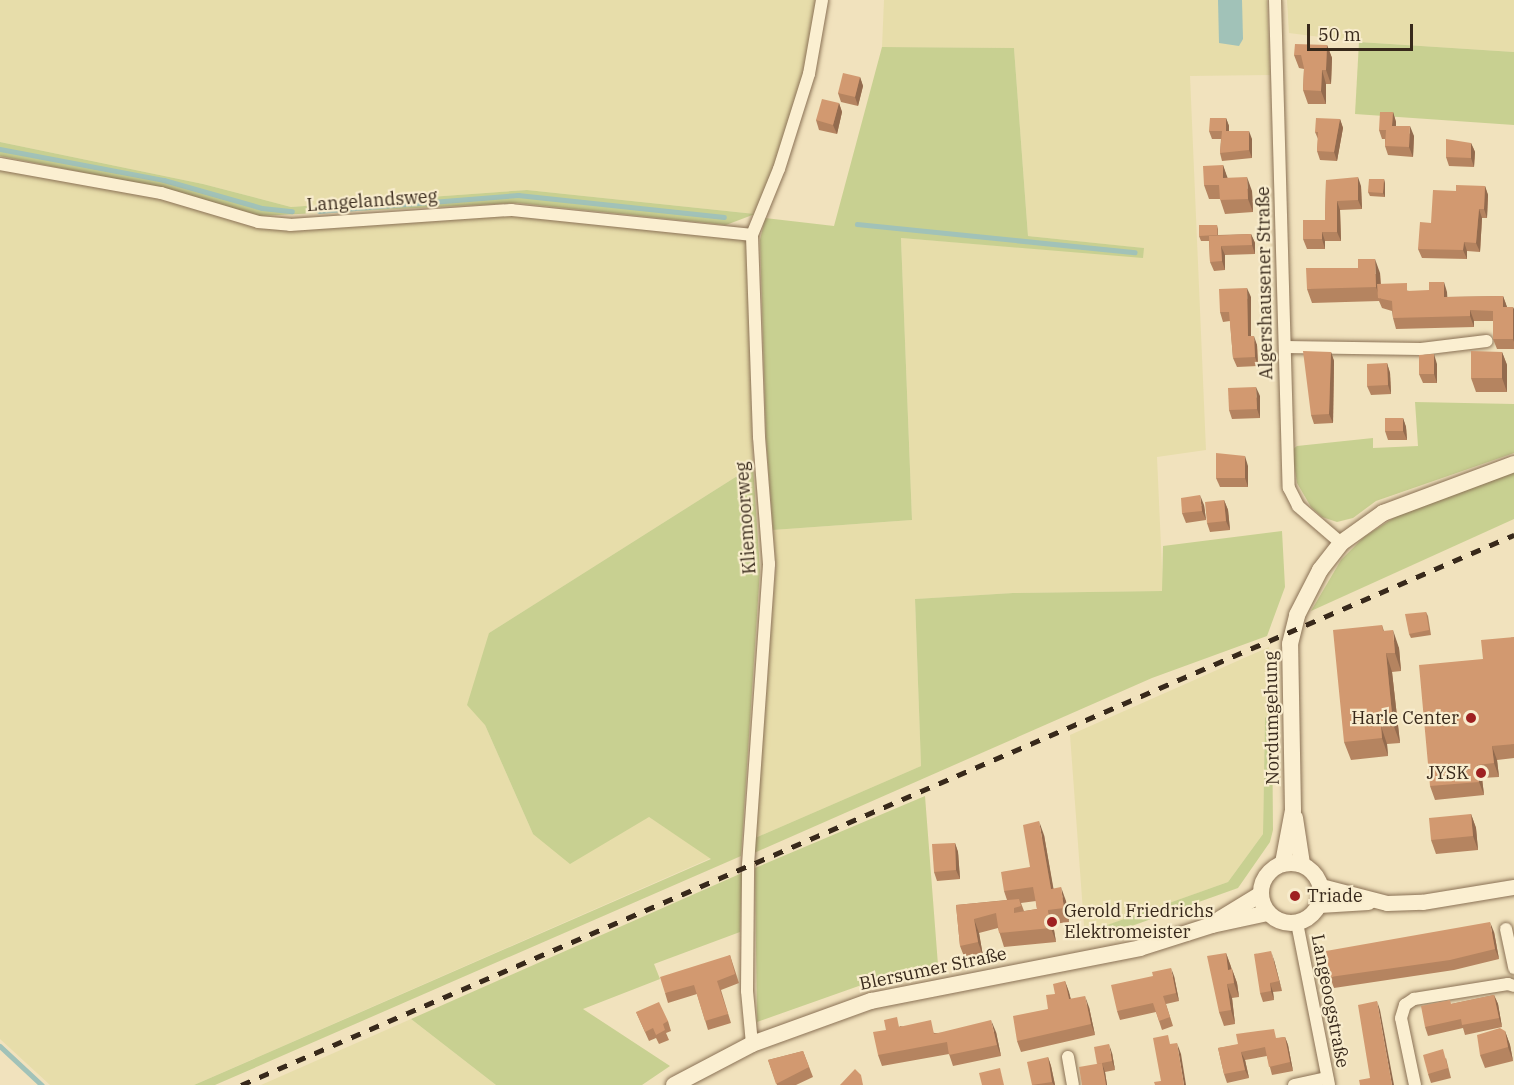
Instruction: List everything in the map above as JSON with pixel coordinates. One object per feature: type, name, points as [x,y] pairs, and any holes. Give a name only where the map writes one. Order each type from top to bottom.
[{"type":"main road","name":"Nordumgehung","points":[[1302,864],[1293,810],[1290,644],[1308,592],[1341,543],[1360,527],[1399,505],[1514,464]]},
{"type":"main road","name":"Nordumgehung","points":[[1283,863],[1293,810]]},
{"type":"main road","points":[[1283,863],[1302,864],[1311,869],[1321,886],[1319,905],[1314,914],[1297,923],[1276,920],[1268,913],[1261,894],[1266,875],[1283,863]]},
{"type":"main road","name":"Blersumer Straße","points":[[1212,925],[1261,894]]},
{"type":"main road","name":"Blersumer Straße","points":[[674,1085],[752,1044],[872,1001],[1140,948],[1212,925],[1268,913]]},
{"type":"street","name":"Kliemoorweg","points":[[752,1044],[747,991],[748,865],[769,564],[759,437],[752,235],[779,169],[809,75],[822,0]]},
{"type":"street","name":"Algershausener Straße","points":[[1275,0],[1289,488],[1298,506],[1341,543]]},
{"type":"street","name":"Langelandsweg","points":[[0,164],[161,193],[258,222],[290,225],[511,210],[752,235]]},
{"type":"street","points":[[1285,347],[1421,349],[1487,341]]},
{"type":"street","points":[[1321,886],[1374,901]]},
{"type":"street","points":[[1319,905],[1374,901],[1422,902],[1514,887]]},
{"type":"street","name":"Langeoogstraße","points":[[1297,923],[1328,1081]]},
{"type":"street","points":[[1506,929],[1514,968]]},
{"type":"street","points":[[1415,1085],[1401,1018],[1406,1005],[1413,999],[1508,984],[1514,986]]},
{"type":"street","points":[[1068,1057],[1073,1085]]},
{"type":"street","points":[[1294,1085],[1328,1081]]},
{"type":"shaded area","points":[[0,0],[815,0],[814,27],[803,73],[774,170],[755,214],[527,190],[291,207],[203,184],[0,142]]},
{"type":"shaded area","points":[[884,0],[1267,0],[1270,75],[1190,76],[1206,450],[1157,457],[1163,591],[1013,593],[915,599],[921,766],[755,838],[776,566],[773,530],[912,520],[901,238],[1143,257],[1143,248],[1028,236],[1014,48],[882,47]]},
{"type":"shaded area","points":[[1287,0],[1514,0],[1514,52],[1359,42],[1289,33]]},
{"type":"shaded area","points":[[0,169],[160,197],[256,227],[510,214],[747,240],[753,466],[489,633],[485,725],[533,834],[649,817],[711,858],[194,1085],[50,1085],[0,1039]]},
{"type":"shaded area","points":[[1269,647],[1272,711],[1265,719],[1263,834],[1228,882],[1097,929],[1098,938],[1085,939],[1070,735]]},
{"type":"shaded area","points":[[411,1019],[496,1085],[261,1085]]},
{"type":"green space","points":[[1359,42],[1514,52],[1514,125],[1355,114]]},
{"type":"green space","points":[[882,47],[1014,48],[1028,236],[1144,248],[1143,258],[901,238],[912,520],[773,530],[766,438],[760,240],[765,218],[834,226]]},
{"type":"green space","points":[[0,142],[203,184],[291,207],[527,190],[755,214],[726,225],[517,203],[259,216],[171,190],[0,156]]},
{"type":"green space","points":[[1415,402],[1514,404],[1514,453],[1376,501],[1353,518],[1337,522],[1322,517],[1311,507],[1297,483],[1292,450],[1297,446],[1373,438],[1373,448],[1418,446]]},
{"type":"green space","points":[[753,466],[760,570],[741,856],[215,1085],[194,1085],[711,859],[649,817],[570,864],[533,834],[485,725],[467,705],[489,633]]},
{"type":"green space","points":[[1514,472],[1514,519],[1311,611],[1341,560],[1364,537],[1398,515]]},
{"type":"green space","points":[[1282,531],[1285,587],[1267,636],[1152,678],[754,853],[755,838],[921,766],[915,599],[1013,593],[1162,591],[1163,546]]},
{"type":"green space","points":[[1272,711],[1273,830],[1270,842],[1238,888],[1098,938],[1096,929],[1228,882],[1263,834],[1265,718]]},
{"type":"green space","points":[[925,796],[938,965],[887,976],[757,1022],[755,868]]},
{"type":"green space","points":[[742,873],[740,932],[654,964],[660,979],[583,1009],[670,1066],[642,1085],[496,1085],[411,1019]]},
{"type":"water","points":[[1218,0],[1242,0],[1243,39],[1239,46],[1219,43]]},
{"type":"building","points":[[1295,44],[1327,45],[1326,70],[1322,70],[1321,91],[1303,90],[1304,68],[1301,55],[1294,55]]},
{"type":"building","points":[[843,73],[860,77],[855,97],[838,93]]},
{"type":"building","points":[[822,99],[839,103],[833,125],[816,120]]},
{"type":"building","points":[[1380,112],[1393,112],[1392,126],[1410,126],[1409,147],[1385,146],[1386,130],[1379,130]]},
{"type":"building","points":[[1210,118],[1226,118],[1226,131],[1249,131],[1249,150],[1220,153],[1222,131],[1209,131]]},
{"type":"building","points":[[1316,118],[1340,119],[1334,152],[1317,151]]},
{"type":"building","points":[[1446,139],[1471,143],[1471,158],[1446,157]]},
{"type":"building","points":[[1223,165],[1223,178],[1247,177],[1248,199],[1220,200],[1219,185],[1204,185],[1203,166]]},
{"type":"building","points":[[1358,177],[1358,200],[1337,201],[1337,232],[1322,232],[1322,239],[1303,239],[1303,220],[1325,220],[1326,180]]},
{"type":"building","points":[[1369,179],[1384,179],[1383,193],[1368,192]]},
{"type":"building","points":[[1456,185],[1485,186],[1484,209],[1479,209],[1476,243],[1464,242],[1463,250],[1418,249],[1420,222],[1431,223],[1433,190],[1456,191]]},
{"type":"building","points":[[1199,225],[1217,225],[1217,235],[1199,236]]},
{"type":"building","points":[[1251,234],[1252,245],[1221,246],[1222,261],[1210,262],[1209,236]]},
{"type":"building","points":[[1358,259],[1375,259],[1376,287],[1307,289],[1306,268],[1358,268]]},
{"type":"building","points":[[1429,282],[1444,282],[1444,297],[1503,296],[1503,307],[1513,307],[1513,339],[1493,339],[1493,311],[1470,310],[1470,316],[1393,318],[1392,301],[1378,298],[1377,284],[1407,283],[1407,291],[1429,290]]},
{"type":"building","points":[[1247,288],[1248,336],[1254,336],[1255,357],[1233,358],[1229,312],[1220,312],[1219,289]]},
{"type":"building","points":[[1303,351],[1331,352],[1329,414],[1311,415]]},
{"type":"building","points":[[1471,351],[1502,352],[1502,378],[1471,378]]},
{"type":"building","points":[[1434,354],[1434,374],[1419,374],[1419,355]]},
{"type":"building","points":[[1387,363],[1388,385],[1367,386],[1367,364]]},
{"type":"building","points":[[1256,387],[1257,409],[1229,410],[1228,388]]},
{"type":"building","points":[[1385,418],[1403,418],[1403,431],[1385,431]]},
{"type":"building","points":[[1216,453],[1245,456],[1245,478],[1216,478]]},
{"type":"building","points":[[1200,495],[1202,511],[1182,513],[1181,498]]},
{"type":"building","points":[[1224,500],[1226,521],[1207,523],[1205,502]]},
{"type":"building","points":[[1426,612],[1429,630],[1409,634],[1405,614]]},
{"type":"building","points":[[1382,625],[1383,631],[1393,630],[1395,653],[1386,653],[1393,724],[1381,726],[1382,738],[1344,742],[1333,630]]},
{"type":"building","name":"Harle Center","points":[[1514,637],[1514,744],[1492,746],[1494,763],[1477,765],[1479,782],[1430,786],[1419,665],[1483,659],[1481,640]]},
{"type":"building","points":[[1471,814],[1473,836],[1431,840],[1429,818]]},
{"type":"building","points":[[1039,821],[1051,889],[1061,887],[1064,908],[1048,910],[1051,928],[999,933],[996,913],[974,919],[978,942],[960,946],[956,905],[1019,899],[1021,906],[1014,908],[1014,913],[1037,909],[1033,887],[1004,891],[1001,872],[1030,867],[1023,825]]},
{"type":"building","points":[[955,843],[956,870],[934,872],[932,844]]},
{"type":"building","points":[[1490,922],[1495,949],[1450,960],[1330,977],[1326,951]]},
{"type":"building","points":[[1271,951],[1279,981],[1270,983],[1271,991],[1260,993],[1254,954]]},
{"type":"building","points":[[1226,953],[1228,970],[1232,969],[1234,983],[1227,984],[1231,1010],[1219,1012],[1207,956]]},
{"type":"building","points":[[730,955],[735,974],[717,981],[728,1014],[705,1021],[694,985],[665,993],[660,977]]},
{"type":"building","points":[[1171,968],[1176,993],[1163,996],[1170,1017],[1159,1021],[1153,1003],[1117,1011],[1111,985],[1153,976],[1152,972]]},
{"type":"building","points":[[1065,981],[1069,999],[1085,996],[1091,1024],[1017,1041],[1013,1016],[1048,1009],[1046,995],[1055,994],[1053,984]]},
{"type":"building","points":[[1494,995],[1499,1018],[1462,1025],[1461,1019],[1425,1027],[1421,1006],[1450,1000],[1451,1004]]},
{"type":"building","points":[[1377,1001],[1392,1085],[1360,1085],[1359,1080],[1370,1078],[1358,1005]]},
{"type":"building","points":[[659,1002],[668,1021],[663,1024],[665,1030],[656,1035],[653,1028],[645,1032],[636,1012]]},
{"type":"building","points":[[897,1017],[899,1027],[931,1020],[934,1034],[991,1020],[997,1045],[949,1055],[947,1042],[878,1055],[873,1032],[886,1030],[884,1020]]},
{"type":"building","points":[[1500,1028],[1505,1031],[1508,1047],[1480,1055],[1477,1035]]},
{"type":"building","points":[[1274,1029],[1276,1038],[1285,1037],[1290,1062],[1269,1067],[1265,1047],[1241,1052],[1245,1070],[1224,1074],[1218,1048],[1238,1044],[1236,1034]]},
{"type":"building","points":[[1168,1035],[1170,1044],[1177,1043],[1184,1085],[1155,1085],[1154,1082],[1161,1081],[1153,1038]]},
{"type":"building","points":[[1109,1044],[1112,1061],[1097,1064],[1094,1047]]},
{"type":"building","points":[[1443,1049],[1448,1068],[1428,1074],[1423,1055]]},
{"type":"building","points":[[803,1051],[809,1067],[776,1084],[768,1060]]},
{"type":"building","points":[[1048,1057],[1052,1082],[1032,1085],[1027,1062]]},
{"type":"building","points":[[1102,1063],[1106,1085],[1082,1085],[1079,1067]]},
{"type":"building","points":[[1000,1068],[1004,1085],[982,1085],[979,1073]]},
{"type":"building","points":[[855,1069],[861,1075],[863,1085],[840,1085]]},
{"type":"waterway","points":[[0,149],[164,180],[262,208],[292,211]]},
{"type":"waterway","points":[[319,211],[518,195],[724,217]]},
{"type":"waterway","points":[[857,224],[1135,252]]},
{"type":"waterway","points":[[0,1046],[42,1085]]},
{"type":"railway","points":[[241,1085],[1514,535]]},
{"type":"place","name":"Harle Center","points":[[1471,718]]},
{"type":"place","name":"JYSK","points":[[1481,773]]},
{"type":"place","name":"Triade","points":[[1295,896]]},
{"type":"place","name":"Gerold Friedrichs Elektromeister","points":[[1052,922]]}]
